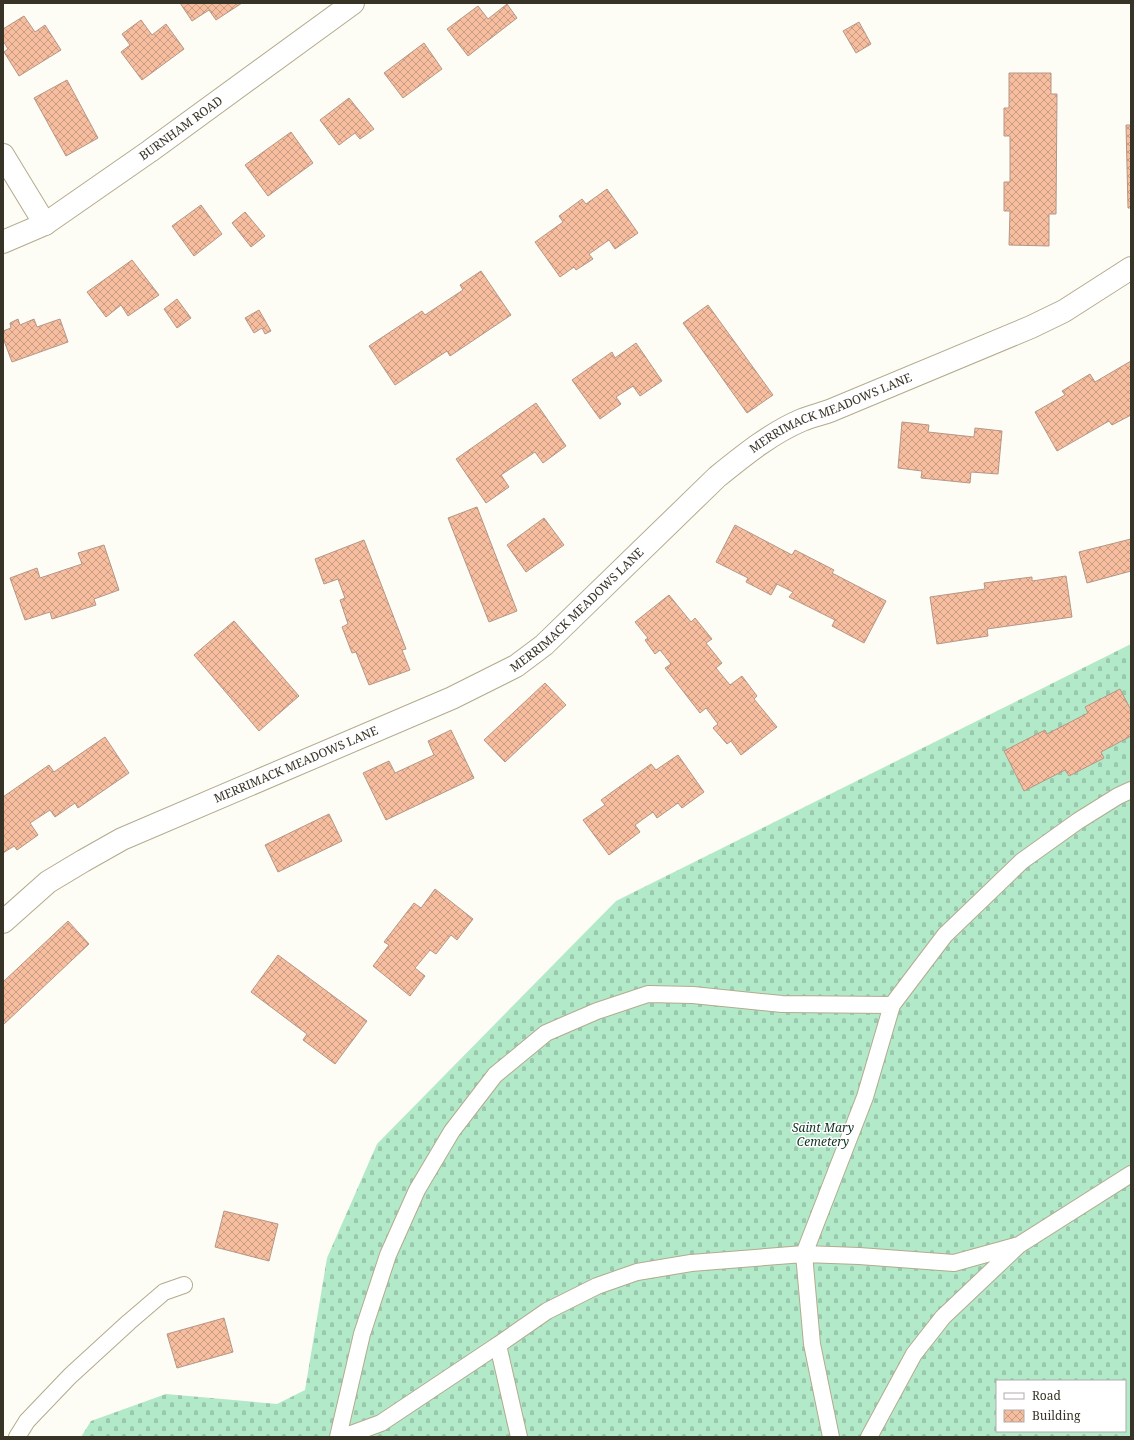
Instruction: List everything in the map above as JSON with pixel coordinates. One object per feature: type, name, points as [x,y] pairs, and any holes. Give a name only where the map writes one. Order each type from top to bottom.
[{"type":"street","name":"BURNHAM ROAD","points":[[3,242],[45,224],[150,151],[353,3]]},
{"type":"street","points":[[3,156],[45,224]]},
{"type":"street","name":"MERRIMACK MEADOWS LANE","points":[[3,922],[48,882],[122,839],[452,698],[516,666],[544,645],[717,477],[747,453],[778,433],[802,420],[840,407],[1031,327],[1064,311],[1131,268]]},
{"type":"lane","points":[[831,1437],[812,1344],[804,1254],[865,1097],[892,1005],[945,935],[1022,861],[1078,821],[1118,796],[1131,790]]},
{"type":"lane","points":[[338,1437],[362,1334],[388,1255],[417,1190],[452,1131],[496,1075],[546,1033],[597,1011],[648,994],[693,995],[782,1004],[892,1005]]},
{"type":"lane","points":[[869,1437],[914,1354],[943,1317],[1019,1245],[1131,1174]]},
{"type":"lane","points":[[343,1437],[381,1423],[547,1311],[597,1286],[637,1272],[691,1262],[804,1254],[954,1262],[1019,1245]]},
{"type":"lane","points":[[17,1437],[27,1421],[70,1376],[129,1322],[164,1292],[184,1285]]},
{"type":"lane","points":[[498,1345],[519,1437]]},
{"type":"green space","name":"Saint Mary Cemetery","points":[[1131,644],[1131,1437],[81,1437],[91,1421],[166,1394],[277,1404],[305,1390],[327,1258],[377,1144],[616,901]]},
{"type":"building","points":[[180,3],[242,3],[216,20],[209,10],[192,21]]},
{"type":"building","points":[[507,4],[517,18],[468,56],[447,29],[478,6],[488,19]]},
{"type":"building","points":[[24,16],[35,32],[45,25],[61,50],[19,76],[4,52],[8,49],[3,41],[3,29]]},
{"type":"building","points":[[141,20],[152,35],[166,24],[184,49],[142,80],[121,52],[130,45],[122,34]]},
{"type":"building","points":[[859,22],[871,44],[856,53],[843,31]]},
{"type":"building","points":[[424,43],[442,69],[403,98],[384,73]]},
{"type":"building","points":[[1009,73],[1051,73],[1051,94],[1057,94],[1056,214],[1049,214],[1049,246],[1009,245],[1010,211],[1004,211],[1004,182],[1010,182],[1010,136],[1004,136],[1004,108],[1009,108]]},
{"type":"building","points":[[67,80],[98,138],[66,156],[34,98]]},
{"type":"building","points":[[349,98],[374,129],[360,139],[355,133],[339,145],[320,120]]},
{"type":"building","points":[[1126,125],[1131,125],[1131,208],[1128,208]]},
{"type":"building","points":[[291,132],[313,163],[268,196],[245,165]]},
{"type":"building","points":[[607,189],[638,233],[615,249],[609,240],[589,254],[593,259],[576,270],[574,267],[560,277],[535,242],[563,222],[559,216],[582,199],[586,204]]},
{"type":"building","points":[[201,205],[222,234],[194,256],[172,226]]},
{"type":"building","points":[[245,212],[265,236],[251,247],[232,223]]},
{"type":"building","points":[[132,260],[159,295],[128,316],[121,305],[106,317],[87,292]]},
{"type":"building","points":[[481,271],[511,315],[450,356],[447,351],[395,385],[369,346],[422,311],[425,315],[463,290],[460,285]]},
{"type":"building","points":[[177,299],[191,318],[177,328],[164,309]]},
{"type":"building","points":[[708,305],[773,395],[747,413],[683,323]]},
{"type":"building","points":[[259,310],[271,331],[265,334],[262,328],[254,333],[245,318]]},
{"type":"building","points":[[18,319],[20,325],[34,319],[37,327],[60,319],[68,342],[12,362],[3,338],[3,331],[11,328],[10,323]]},
{"type":"building","points":[[636,343],[662,381],[640,396],[633,386],[616,397],[621,404],[600,419],[572,380],[612,352],[615,358]]},
{"type":"building","points":[[1131,361],[1131,415],[1112,425],[1109,421],[1057,451],[1035,412],[1065,395],[1062,391],[1090,374],[1095,382]]},
{"type":"building","points":[[536,403],[566,446],[543,463],[535,452],[501,475],[509,487],[486,503],[456,459]]},
{"type":"building","points":[[902,422],[929,425],[928,432],[974,437],[975,428],[1002,431],[998,474],[971,472],[970,483],[921,478],[922,471],[898,468]]},
{"type":"building","points":[[477,507],[517,611],[489,622],[448,518]]},
{"type":"building","points":[[544,518],[564,545],[526,572],[507,545]]},
{"type":"building","points":[[735,525],[792,555],[795,550],[834,570],[832,573],[886,601],[864,643],[832,626],[835,620],[789,597],[793,592],[777,584],[771,595],[746,582],[748,578],[716,562]]},
{"type":"building","points":[[1131,539],[1131,571],[1087,583],[1079,552]]},
{"type":"building","points":[[364,540],[406,649],[402,650],[410,670],[369,685],[356,652],[352,653],[342,627],[348,624],[340,600],[345,598],[338,579],[324,584],[315,559]]},
{"type":"building","points":[[104,545],[119,590],[94,599],[96,605],[52,619],[50,612],[25,620],[10,578],[37,568],[40,578],[82,564],[78,553]]},
{"type":"building","points":[[1066,576],[1072,617],[987,629],[988,636],[937,644],[930,597],[985,589],[984,583],[1032,577],[1032,581]]},
{"type":"building","points":[[669,595],[691,622],[695,618],[712,639],[706,643],[722,663],[716,668],[730,685],[742,676],[757,696],[754,699],[777,727],[741,755],[731,741],[727,744],[713,728],[718,724],[706,708],[700,713],[665,668],[671,664],[660,650],[655,654],[645,640],[648,638],[635,622]]},
{"type":"building","points":[[234,621],[299,696],[259,731],[194,655]]},
{"type":"building","points":[[545,683],[566,705],[505,762],[484,740]]},
{"type":"building","points":[[1120,689],[1131,710],[1131,736],[1101,752],[1104,758],[1069,776],[1065,770],[1024,791],[1004,751],[1045,730],[1047,734],[1088,713],[1085,707]]},
{"type":"building","points":[[451,730],[474,778],[386,820],[363,773],[389,761],[395,773],[434,755],[428,741]]},
{"type":"building","points":[[105,737],[129,773],[78,808],[75,803],[55,817],[50,810],[30,823],[38,835],[17,850],[14,846],[3,853],[3,797],[49,765],[54,772]]},
{"type":"building","points":[[678,755],[704,792],[682,808],[678,803],[657,818],[653,812],[635,825],[640,832],[609,855],[583,820],[605,805],[601,800],[651,764],[656,770]]},
{"type":"building","points":[[329,814],[342,841],[278,872],[265,845]]},
{"type":"building","points":[[435,889],[473,919],[457,940],[451,935],[436,954],[430,950],[415,968],[425,976],[410,996],[373,966],[389,945],[384,942],[414,903],[421,908]]},
{"type":"building","points":[[68,921],[89,944],[3,1025],[3,982]]},
{"type":"building","points":[[278,955],[367,1021],[335,1064],[303,1040],[307,1034],[251,992]]},
{"type":"building","points":[[224,1211],[278,1224],[269,1261],[215,1247]]},
{"type":"building","points":[[224,1318],[233,1352],[177,1368],[167,1334]]}]
